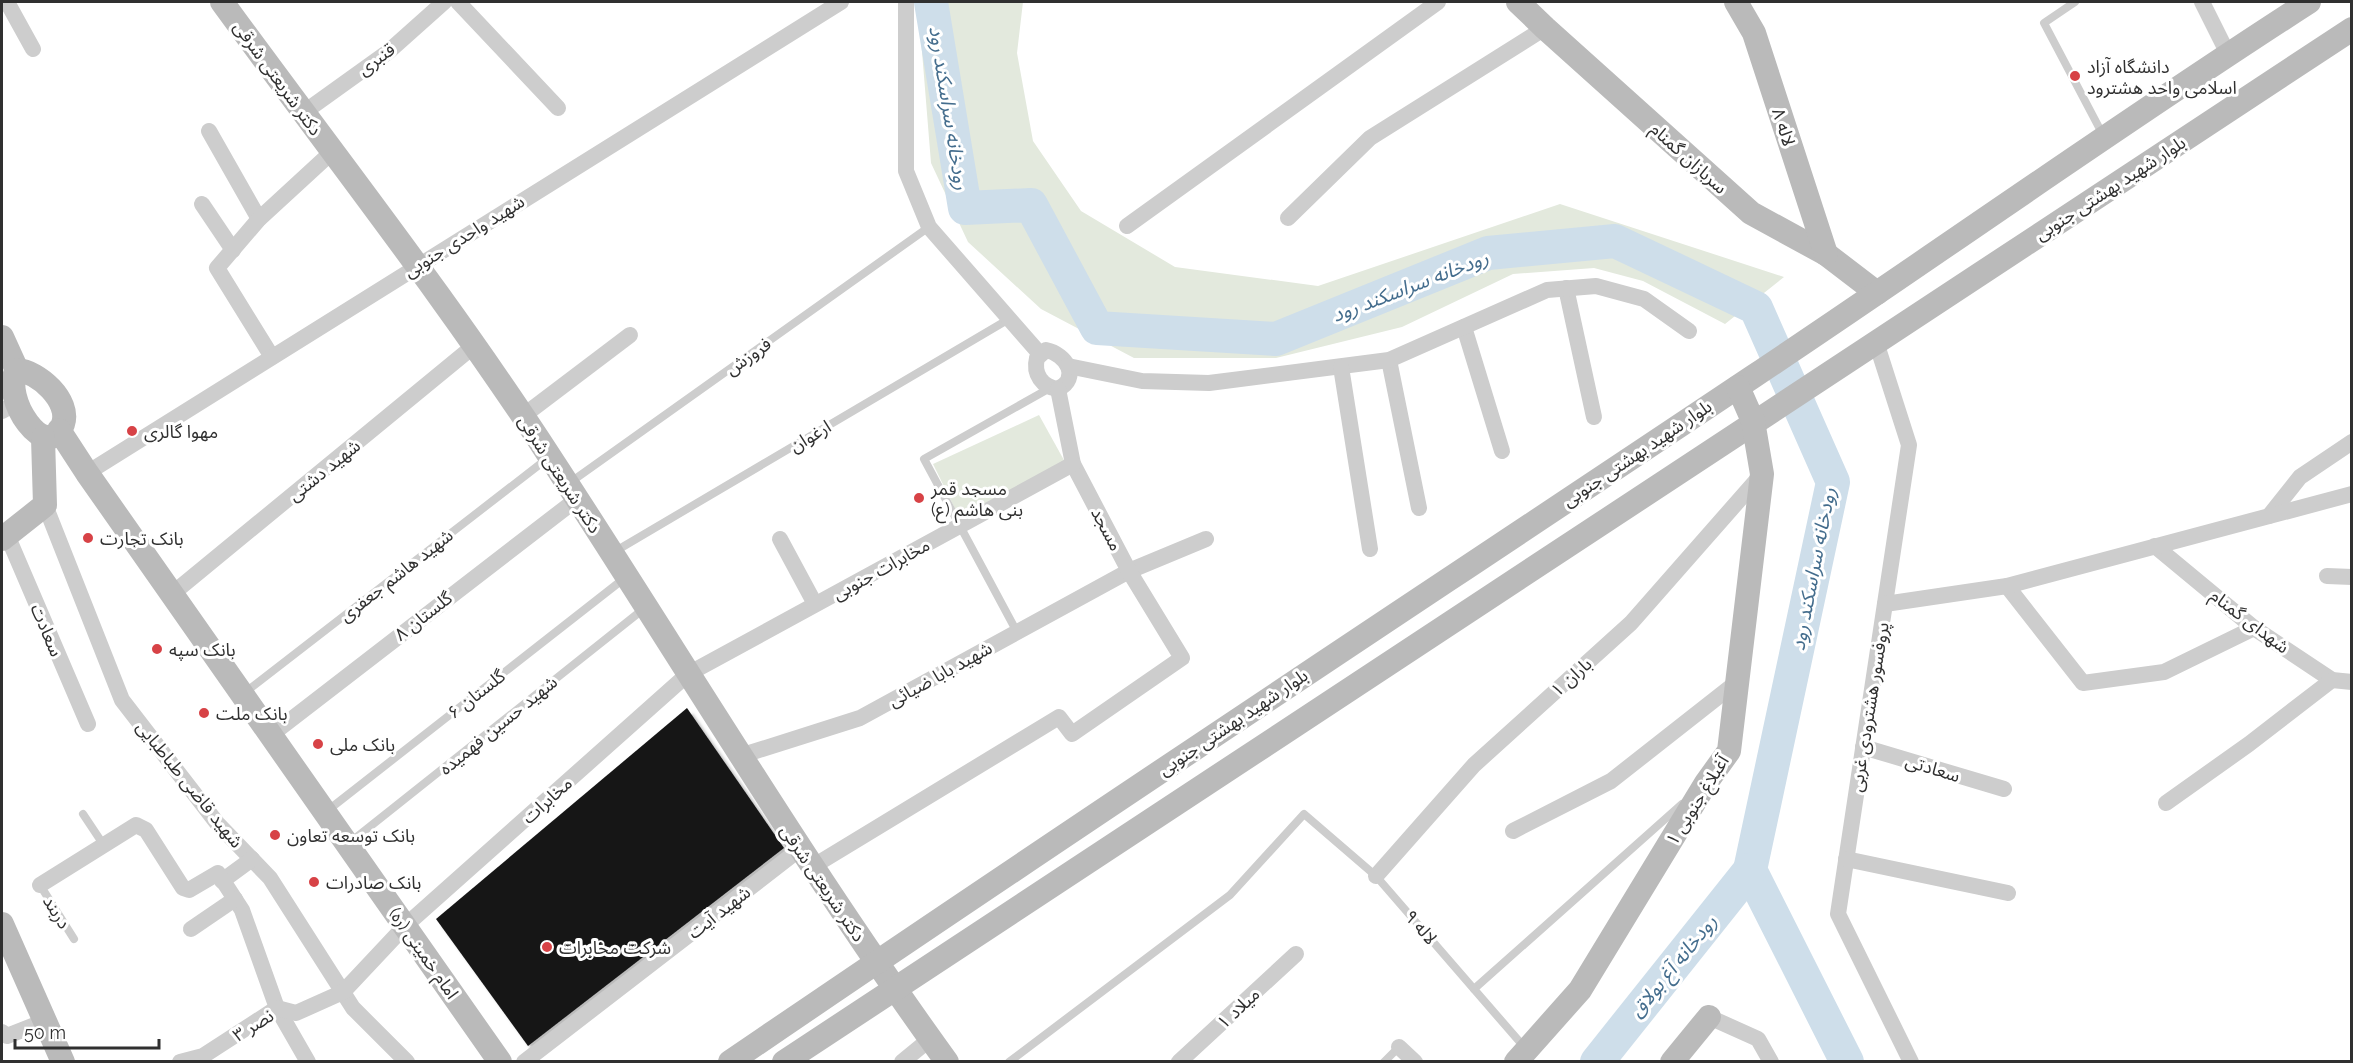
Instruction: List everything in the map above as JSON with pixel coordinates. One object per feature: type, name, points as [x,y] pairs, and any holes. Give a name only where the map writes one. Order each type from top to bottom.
[{"type":"main road","name":"دکتر شریعتی شرقی","points":[[222,2],[475,345],[647,606],[806,858],[946,1062]]},
{"type":"main road","name":"سربازان گمنام","points":[[1518,2],[1751,213],[1826,255],[1877,293]]},
{"type":"main road","points":[[1877,293],[2228,54],[2309,2]]},
{"type":"main road","name":"لاله ۸","points":[[1740,3],[1754,33],[1826,255]]},
{"type":"main road","name":"بلوار شهید بهشتی جنوبی","points":[[784,1062],[1753,421],[2352,29]]},
{"type":"main road","name":"بلوار شهید بهشتی جنوبی","points":[[730,1062],[1877,293]]},
{"type":"main road","points":[[2,337],[17,370]]},
{"type":"main road","points":[[4,537],[45,506],[51,434],[64,419],[58,399],[34,374],[17,370],[10,375],[7,382],[5,409],[20,424],[51,434]]},
{"type":"main road","name":"آغبلاغ جنوبی ۱","points":[[1521,1056],[1580,990],[1706,783],[1729,750],[1762,474],[1748,380]]},
{"type":"main road","name":"امام خمینی (ره)","points":[[51,434],[87,473],[500,1062]]},
{"type":"main road","points":[[2,924],[63,1062]]},
{"type":"main road","points":[[1672,1062],[1709,1017]]},
{"type":"street","points":[[7,2],[33,49]]},
{"type":"street","name":"قنبری","points":[[303,112],[388,52],[444,2]]},
{"type":"street","points":[[458,2],[558,108]]},
{"type":"street","name":"شهید واحدی جنوبی","points":[[87,473],[841,2]]},
{"type":"street","points":[[906,2],[906,171],[929,227],[1040,354]]},
{"type":"street","points":[[1127,226],[1438,2]]},
{"type":"street","points":[[2202,2],[2228,54]]},
{"type":"street","points":[[1288,218],[1370,138],[1545,28]]},
{"type":"street","points":[[209,131],[259,219]]},
{"type":"street","points":[[272,357],[217,268],[259,219],[333,151]]},
{"type":"street","points":[[202,204],[233,250]]},
{"type":"street","points":[[1068,366],[1142,381],[1209,383],[1389,360],[1547,290],[1596,286],[1644,299],[1689,331]]},
{"type":"street","points":[[1566,288],[1594,417]]},
{"type":"street","points":[[1464,327],[1502,451]]},
{"type":"street","points":[[523,416],[630,335]]},
{"type":"street","name":"پروفسور هشترودی غربی","points":[[1872,344],[1909,445],[1838,914],[1911,1062]]},
{"type":"street","name":"شهید دشتی","points":[[172,594],[475,345]]},
{"type":"street","points":[[1046,350],[1056,352],[1063,357],[1068,366],[1070,374],[1064,386],[1054,388],[1044,384],[1036,371],[1035,364],[1040,354],[1046,350]]},
{"type":"street","points":[[1389,360],[1419,508]]},
{"type":"street","points":[[1341,366],[1370,549]]},
{"type":"street","name":"مسجد","points":[[1054,388],[1074,464],[1130,571],[1182,658]]},
{"type":"street","points":[[2269,516],[2300,477],[2352,442]]},
{"type":"street","name":"مخابرات جنوبی","points":[[688,674],[1074,464]]},
{"type":"street","name":"باران ۱","points":[[1377,876],[1474,765],[1631,623],[1762,474]]},
{"type":"street","name":"گلستان ۸","points":[[271,735],[572,491]]},
{"type":"street","points":[[1885,604],[2007,586],[2352,494]]},
{"type":"street","name":"شهید قاضی طباطبایی","points":[[45,506],[122,700],[217,823],[270,878],[352,1008],[407,1062]]},
{"type":"street","name":"سعادت","points":[[4,537],[88,724]]},
{"type":"street","points":[[780,539],[815,604]]},
{"type":"street","name":"شهيد بابا ضيائی","points":[[740,756],[860,718],[1130,571],[1206,539]]},
{"type":"street","name":"شهدای گمنام","points":[[2155,546],[2254,628],[2332,680],[2352,682]]},
{"type":"street","points":[[2327,576],[2352,578]]},
{"type":"street","points":[[2007,586],[2083,683],[2164,672],[2254,628]]},
{"type":"street","name":"شهید آیت","points":[[525,1062],[806,858],[1059,717],[1072,734],[1182,658]]},
{"type":"street","name":"مخابرات","points":[[405,926],[688,674]]},
{"type":"street","points":[[2166,803],[2249,744],[2332,680]]},
{"type":"street","points":[[1513,831],[1611,781],[1737,682]]},
{"type":"street","name":"سعادتی","points":[[1863,747],[2004,789]]},
{"type":"street","points":[[40,885],[136,825],[146,830],[183,888],[189,890],[220,877],[252,859]]},
{"type":"street","points":[[1846,859],[2008,893]]},
{"type":"street","points":[[220,877],[242,910],[277,1008],[308,1062]]},
{"type":"street","points":[[191,929],[235,900]]},
{"type":"street","name":"نصر ۳","points":[[180,1062],[204,1059],[277,1008],[296,1013],[343,992],[405,926]]},
{"type":"street","name":"میلاد ۱","points":[[1182,1061],[1296,954]]},
{"type":"street","points":[[1709,1017],[1758,1039],[1771,1062]]},
{"type":"street","points":[[2,1032],[7,1036],[45,1022]]},
{"type":"street","points":[[902,1062],[930,1039]]},
{"type":"street","points":[[1399,1047],[1415,1062]]},
{"type":"lane","points":[[2075,2],[2043,23],[2104,138]]},
{"type":"lane","name":"فروزش","points":[[572,491],[929,227]]},
{"type":"lane","name":"ارغوان","points":[[612,553],[1009,319]]},
{"type":"lane","points":[[1017,632],[924,459],[1054,388]]},
{"type":"lane","name":"شهيد هاشم جعفری","points":[[242,694],[550,456]]},
{"type":"lane","name":"گلستان ۶","points":[[325,812],[626,576]]},
{"type":"lane","name":"شهيد حسین فهمیده","points":[[348,844],[647,606]]},
{"type":"lane","points":[[1474,988],[1706,783]]},
{"type":"lane","points":[[83,814],[103,844]]},
{"type":"lane","name":"لاله ۹","points":[[1009,1062],[1230,896],[1304,814],[1377,876],[1474,988],[1521,1056]]},
{"type":"lane","name":"دربند","points":[[40,885],[74,939]]},
{"type":"lane","points":[[1384,1062],[1399,1047]]},
{"type":"shaded area","points":[[918,2],[1023,2],[1017,53],[1033,141],[1081,211],[1175,267],[1318,286],[1560,204],[1784,277],[1725,324],[1643,281],[1594,268],[1513,274],[1402,327],[1276,358],[1134,358],[1041,309],[968,242],[931,163]]},
{"type":"shaded area","points":[[1039,415],[1065,462],[959,517],[933,464]]},
{"type":"building","points":[[687,708],[784,848],[528,1046],[436,919]]},
{"type":"waterway","name":"رودخانه سراسکند رود","points":[[931,2],[965,208],[1031,205],[1097,328],[1276,339],[1488,253],[1615,241],[1756,308],[1833,482],[1750,870],[1847,1062]]},
{"type":"waterway","name":"رودخانه آغ بولاق","points":[[1597,1062],[1750,870]]},
{"type":"place","name":"دانشگاه آزاد اسلامی واحد هشترود","points":[[2075,76]]},
{"type":"place","name":"مهوا گالری","points":[[132,431]]},
{"type":"place","name":"مسجد قمر بنی هاشم (ع)","points":[[919,498]]},
{"type":"place","name":"بانک تجارت","points":[[88,538]]},
{"type":"place","name":"بانک سپه","points":[[157,649]]},
{"type":"place","name":"بانک ملت","points":[[204,713]]},
{"type":"place","name":"بانک ملی","points":[[318,744]]},
{"type":"place","name":"بانک توسعه تعاون","points":[[275,835]]},
{"type":"place","name":"بانک صادرات","points":[[314,882]]},
{"type":"place","name":"شرکت مخابرات","points":[[547,947]]}]
